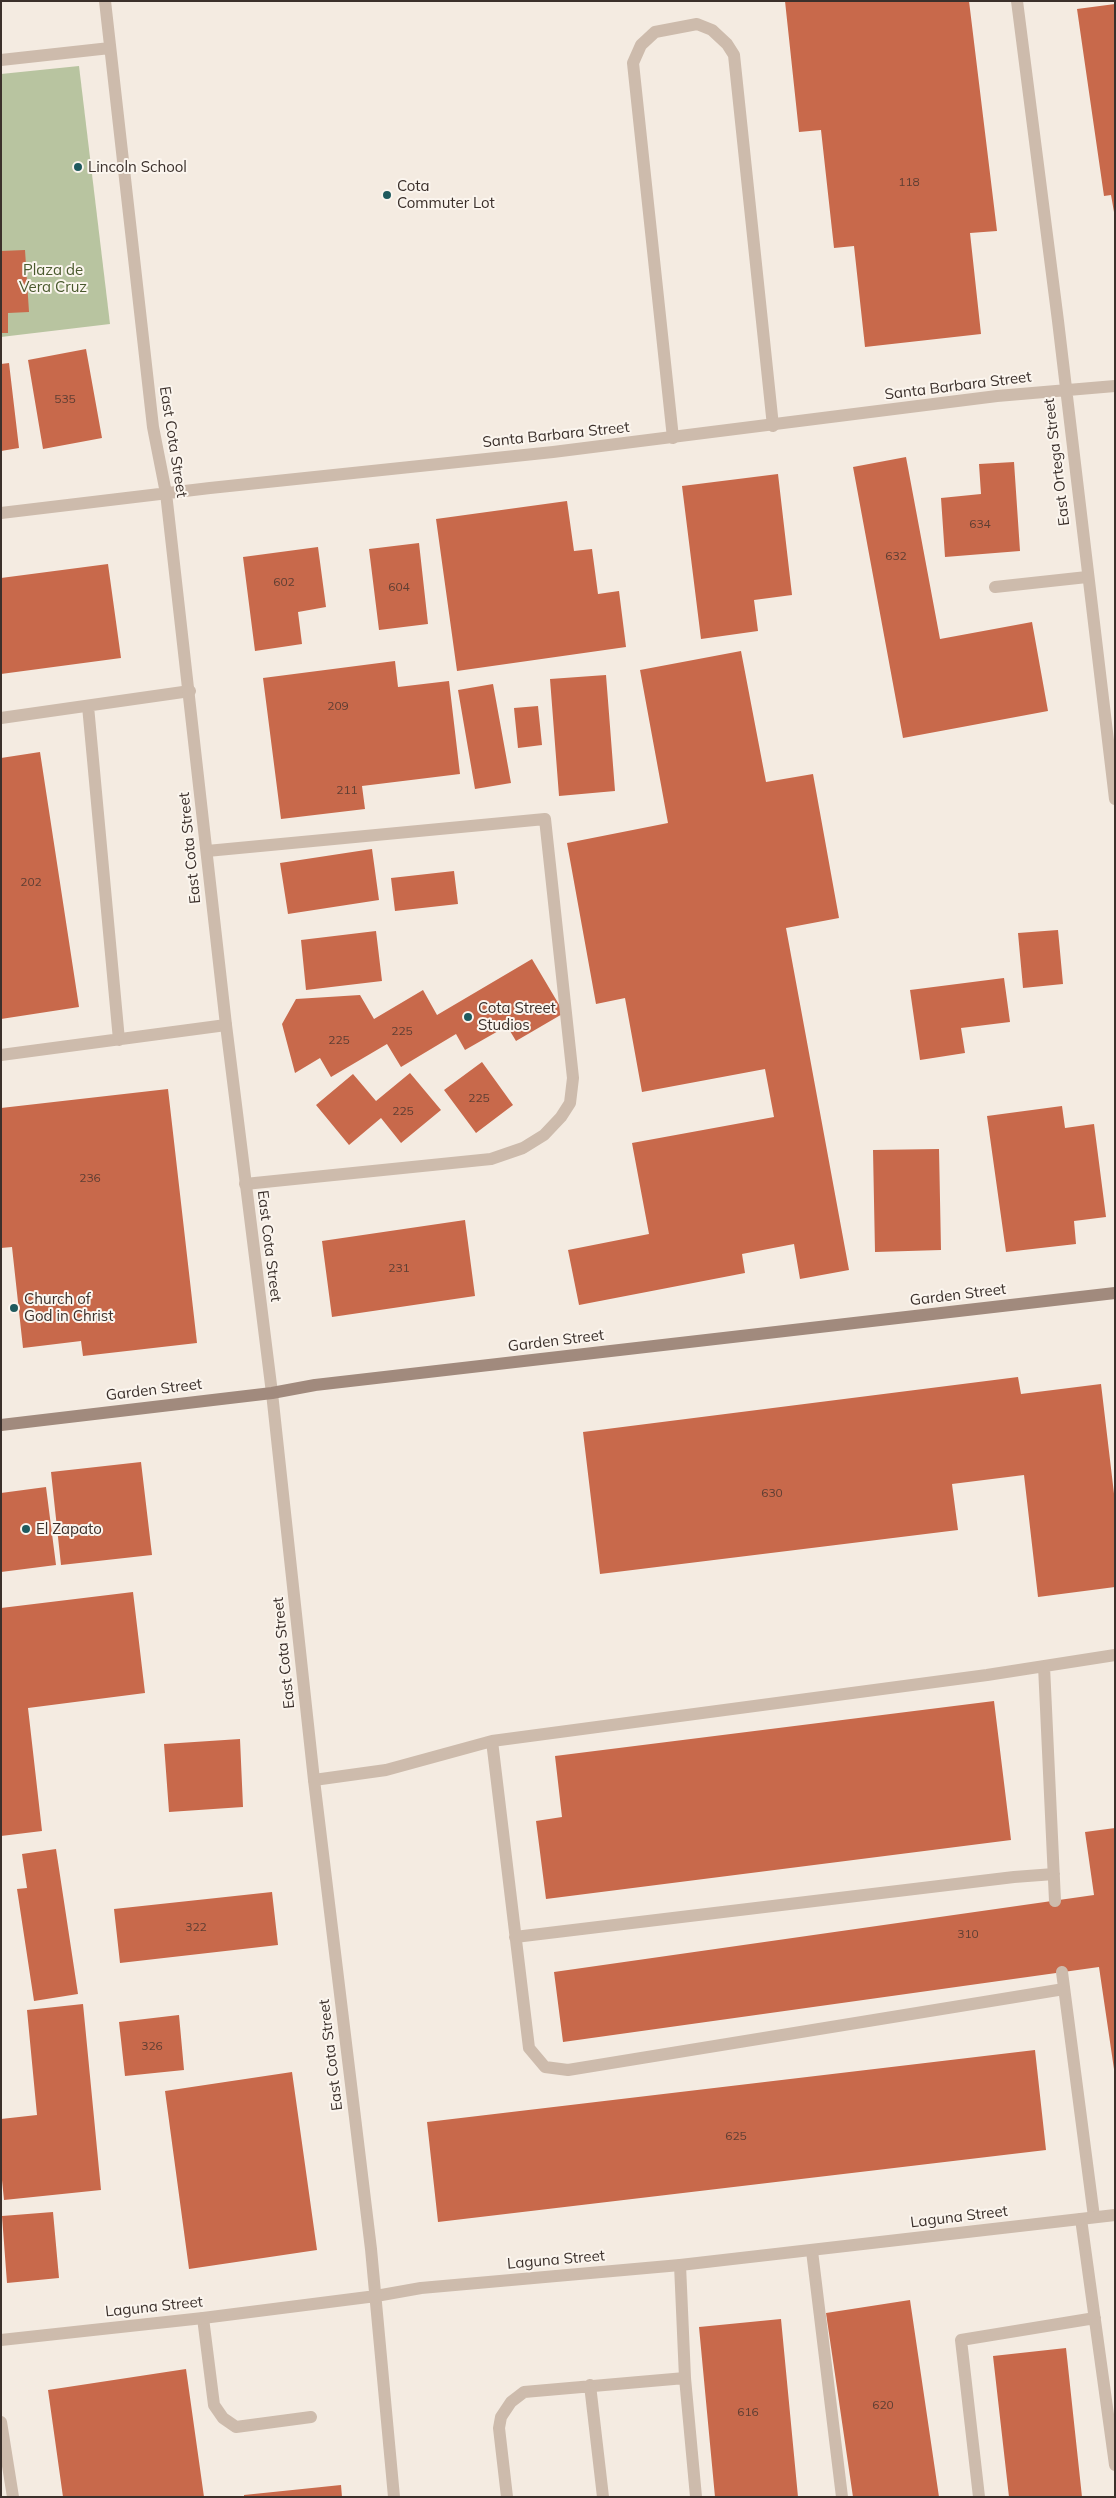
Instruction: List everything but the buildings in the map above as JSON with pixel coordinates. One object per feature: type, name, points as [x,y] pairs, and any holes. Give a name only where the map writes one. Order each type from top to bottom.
[{"type":"main road","name":"Garden Street","points":[[1,1425],[272,1393],[315,1385],[1115,1293]]},
{"type":"street","name":"East Cota Street","points":[[104,1],[154,436],[166,493],[190,691],[226,1025],[272,1393],[314,1780],[376,2296],[394,2497]]},
{"type":"street","name":"East Ortega Street","points":[[1017,1],[1115,799]]},
{"type":"street","points":[[673,438],[633,63],[641,45],[655,32],[697,24],[712,30],[727,44],[734,55],[773,426]]},
{"type":"street","points":[[1,60],[110,48]]},
{"type":"street","name":"Santa Barbara Street","points":[[1,512],[673,438],[997,396],[1115,386]]},
{"type":"street","points":[[995,587],[1087,577]]},
{"type":"street","points":[[1,718],[190,691]]},
{"type":"street","points":[[88,706],[119,1040]]},
{"type":"street","points":[[207,851],[545,820],[573,1078],[570,1102],[561,1117],[544,1135],[523,1148],[491,1159],[245,1184]]},
{"type":"street","points":[[1,1055],[226,1025]]},
{"type":"street","points":[[314,1780],[386,1770],[492,1741],[1115,1655]]},
{"type":"street","points":[[1044,1666],[1055,1901]]},
{"type":"street","points":[[492,1741],[529,2048],[545,2067],[568,2070],[1064,1989]]},
{"type":"street","points":[[515,1937],[995,1879],[1054,1874]]},
{"type":"street","points":[[1062,1972],[1094,2217]]},
{"type":"street","name":"Laguna Street","points":[[1,2340],[203,2318],[376,2296],[420,2288],[680,2265],[812,2251],[1115,2214]]},
{"type":"street","points":[[1081,2219],[1115,2465]]},
{"type":"street","points":[[812,2251],[842,2497]]},
{"type":"street","points":[[680,2265],[685,2378],[696,2497]]},
{"type":"street","points":[[203,2318],[214,2405],[223,2418],[236,2427],[312,2418]]},
{"type":"street","points":[[980,2497],[961,2340],[1095,2318]]},
{"type":"street","points":[[506,2497],[499,2428],[501,2417],[511,2402],[524,2392],[685,2378]]},
{"type":"street","points":[[590,2385],[603,2497]]},
{"type":"street","points":[[1,2422],[13,2497]]},
{"type":"green space","name":"Plaza de Vera Cruz","points":[[79,66],[110,324],[1,337],[1,74]]},
{"type":"place","name":"Lincoln School","points":[[78,167]]},
{"type":"place","name":"Cota Commuter Lot","points":[[387,195]]},
{"type":"place","name":"Cota Street Studios","points":[[468,1017]]},
{"type":"place","name":"Church of God in Christ","points":[[14,1308]]},
{"type":"place","name":"El Zapato","points":[[26,1529]]}]
